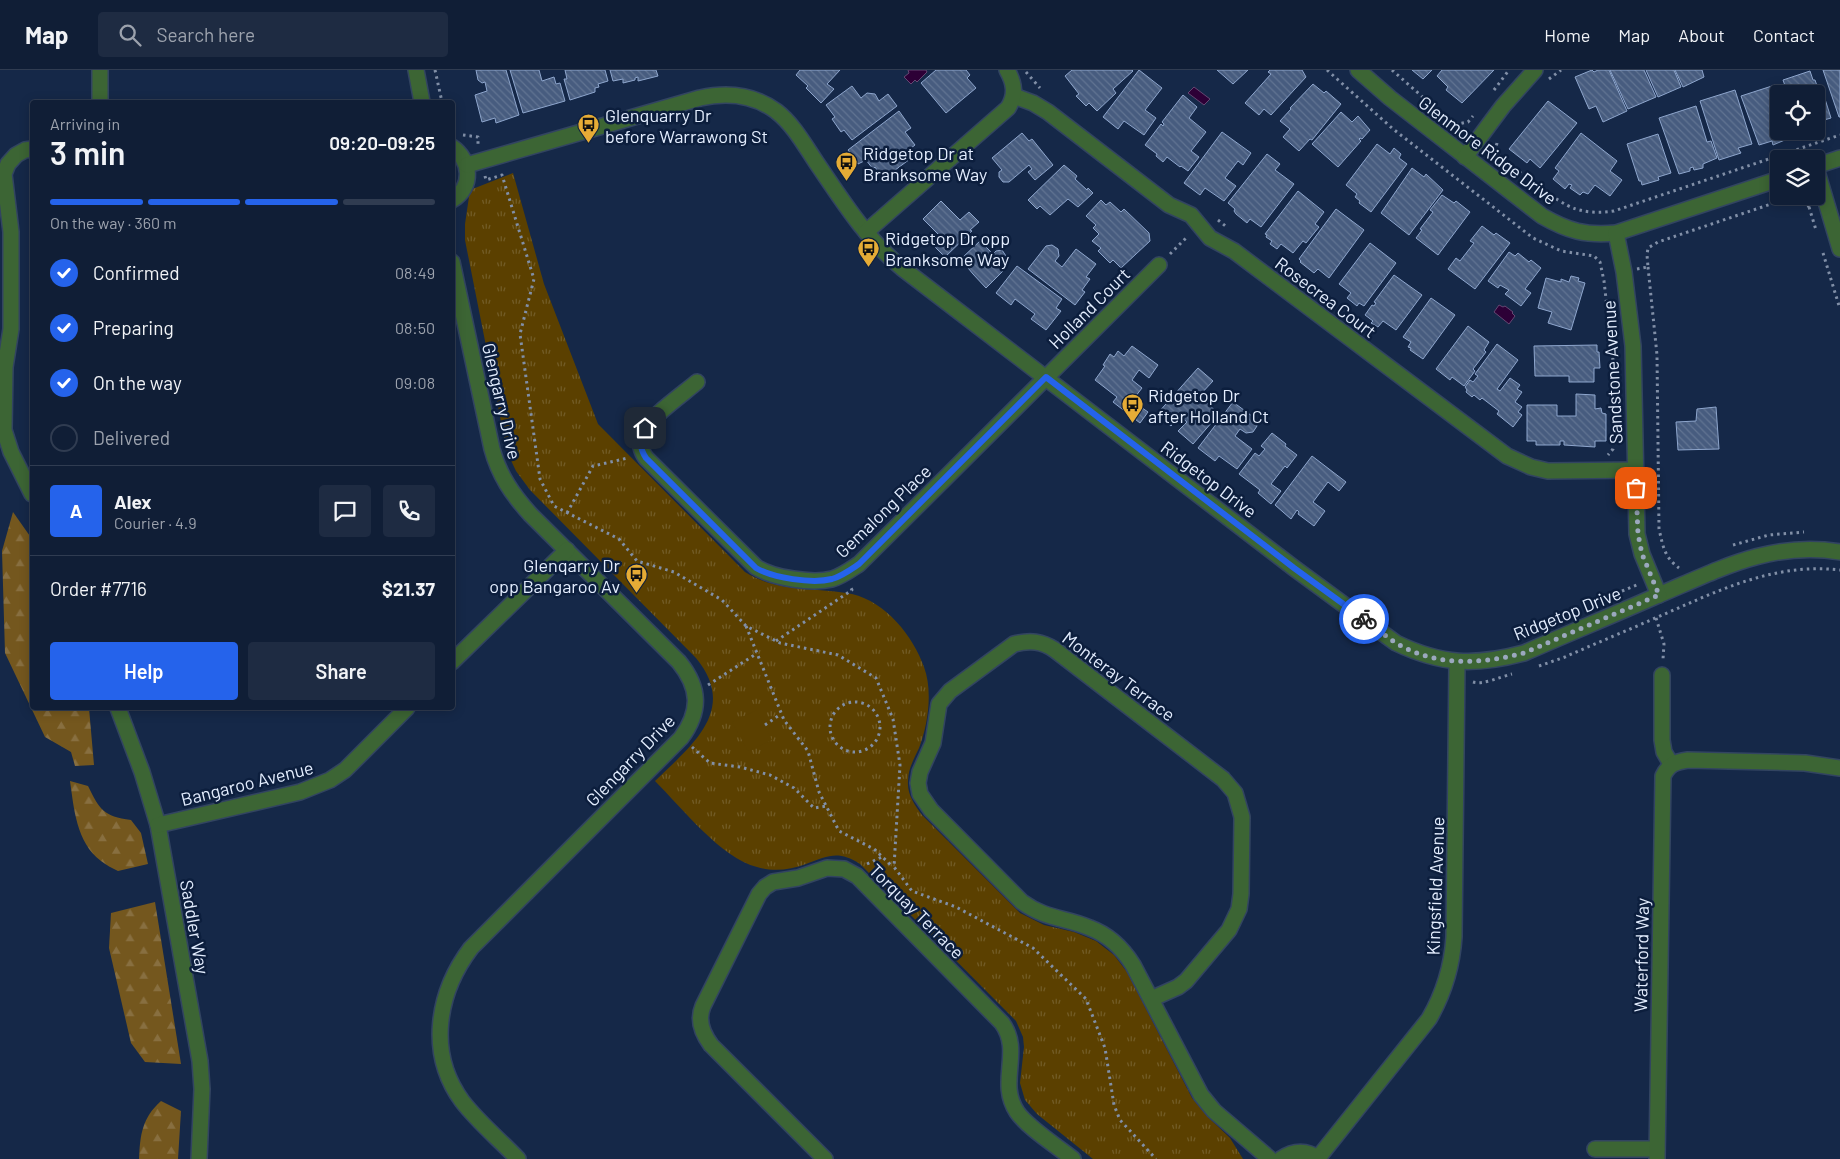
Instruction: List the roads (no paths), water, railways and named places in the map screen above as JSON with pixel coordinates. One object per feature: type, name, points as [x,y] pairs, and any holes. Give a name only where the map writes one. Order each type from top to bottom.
[{"type":"street","points":[[100,70],[100,100]]},
{"type":"street","points":[[416,70],[422,100]]},
{"type":"street","points":[[866,232],[1002,115],[1014,96],[1013,84],[1007,70]]},
{"type":"street","name":"Glenmore Ridge Drive","points":[[1358,70],[1390,98],[1542,216],[1559,226],[1588,234],[1616,233],[1770,182]]},
{"type":"street","points":[[1465,157],[1492,120],[1535,70]]},
{"type":"street","name":"Ridgetop Drive","points":[[473,163],[700,98],[718,95],[739,95],[766,105],[789,123],[866,232],[885,254],[1294,568],[1396,643],[1414,652],[1435,658],[1457,662],[1503,658],[1524,653],[1731,564],[1761,554],[1805,549],[1840,552]]},
{"type":"street","name":"Rosecrea Court","points":[[1014,96],[1033,103],[1048,112],[1170,204],[1191,215],[1210,238],[1234,251],[1495,448],[1517,462],[1548,471],[1636,470]]},
{"type":"street","points":[[30,150],[20,152],[8,164],[4,178],[11,232],[11,329],[5,367],[4,430],[10,452],[30,490]]},
{"type":"street","points":[[455,150],[473,163],[463,191],[455,198]]},
{"type":"street","points":[[1825,164],[1840,158]]},
{"type":"street","points":[[1825,198],[1840,249]]},
{"type":"street","name":"Sandstone Avenue","points":[[1616,233],[1624,272],[1634,346],[1638,534],[1642,554],[1659,595]]},
{"type":"street","name":"Holland Court","points":[[1046,377],[1159,265]]},
{"type":"street","name":"Glengarry Drive","points":[[455,276],[492,449],[498,470],[510,491],[679,662],[688,673],[695,693],[695,708],[692,721],[681,738],[471,948],[446,992],[441,1018],[441,1039],[445,1063],[452,1085],[470,1110],[518,1159]]},
{"type":"street","name":"Gemalong Place","points":[[697,382],[645,428],[640,438],[644,455],[756,568],[775,576],[826,580],[841,576],[859,564],[1046,377]]},
{"type":"street","points":[[455,659],[567,550]]},
{"type":"street","name":"Monteray Terrace","points":[[1151,999],[1178,987],[1186,981],[1229,930],[1236,916],[1241,894],[1242,817],[1238,798],[1223,779],[1051,648],[1036,642],[1014,644],[950,691],[939,704],[933,743],[919,777],[920,794],[931,810],[1022,902],[1050,917],[1091,928],[1112,941],[1124,952],[1133,965],[1201,1095],[1214,1112],[1270,1159]]},
{"type":"street","name":"Kingsfield Avenue","points":[[1318,1158],[1429,1019],[1441,998],[1450,970],[1454,937],[1457,662]]},
{"type":"street","points":[[1662,675],[1662,740],[1664,752],[1671,764],[1688,760],[1805,763],[1840,768]]},
{"type":"street","name":"Saddler Way","points":[[119,710],[142,772],[158,825],[200,1061],[202,1089],[199,1159]]},
{"type":"street","name":"Bangaroo Avenue","points":[[158,825],[300,792],[330,780],[345,770],[405,710]]},
{"type":"street","name":"Waterford Way","points":[[1595,1149],[1657,1154],[1662,786],[1663,776],[1671,764]]},
{"type":"street","name":"Torquay Terrace","points":[[826,1159],[711,1045],[702,1029],[700,1014],[759,894],[765,887],[773,882],[798,878],[832,867],[848,870],[856,876],[1002,1023],[1007,1030],[1011,1045],[1008,1082],[1013,1104],[1025,1121],[1065,1156]]},
{"type":"street","points":[[1281,1159],[1291,1153],[1300,1152],[1318,1158]]},
{"type":"place","name":"Glenquarry Dr before Warrawong St","points":[[589,144]]},
{"type":"place","name":"Ridgetop Dr at Branksome Way","points":[[847,182]]},
{"type":"place","name":"Ridgetop Dr opp Branksome Way","points":[[869,267]]},
{"type":"place","name":"Ridgetop Dr after Holland Ct","points":[[1132,424]]},
{"type":"place","name":"Glenqarry Dr opp Bangaroo Av","points":[[636,594]]}]
